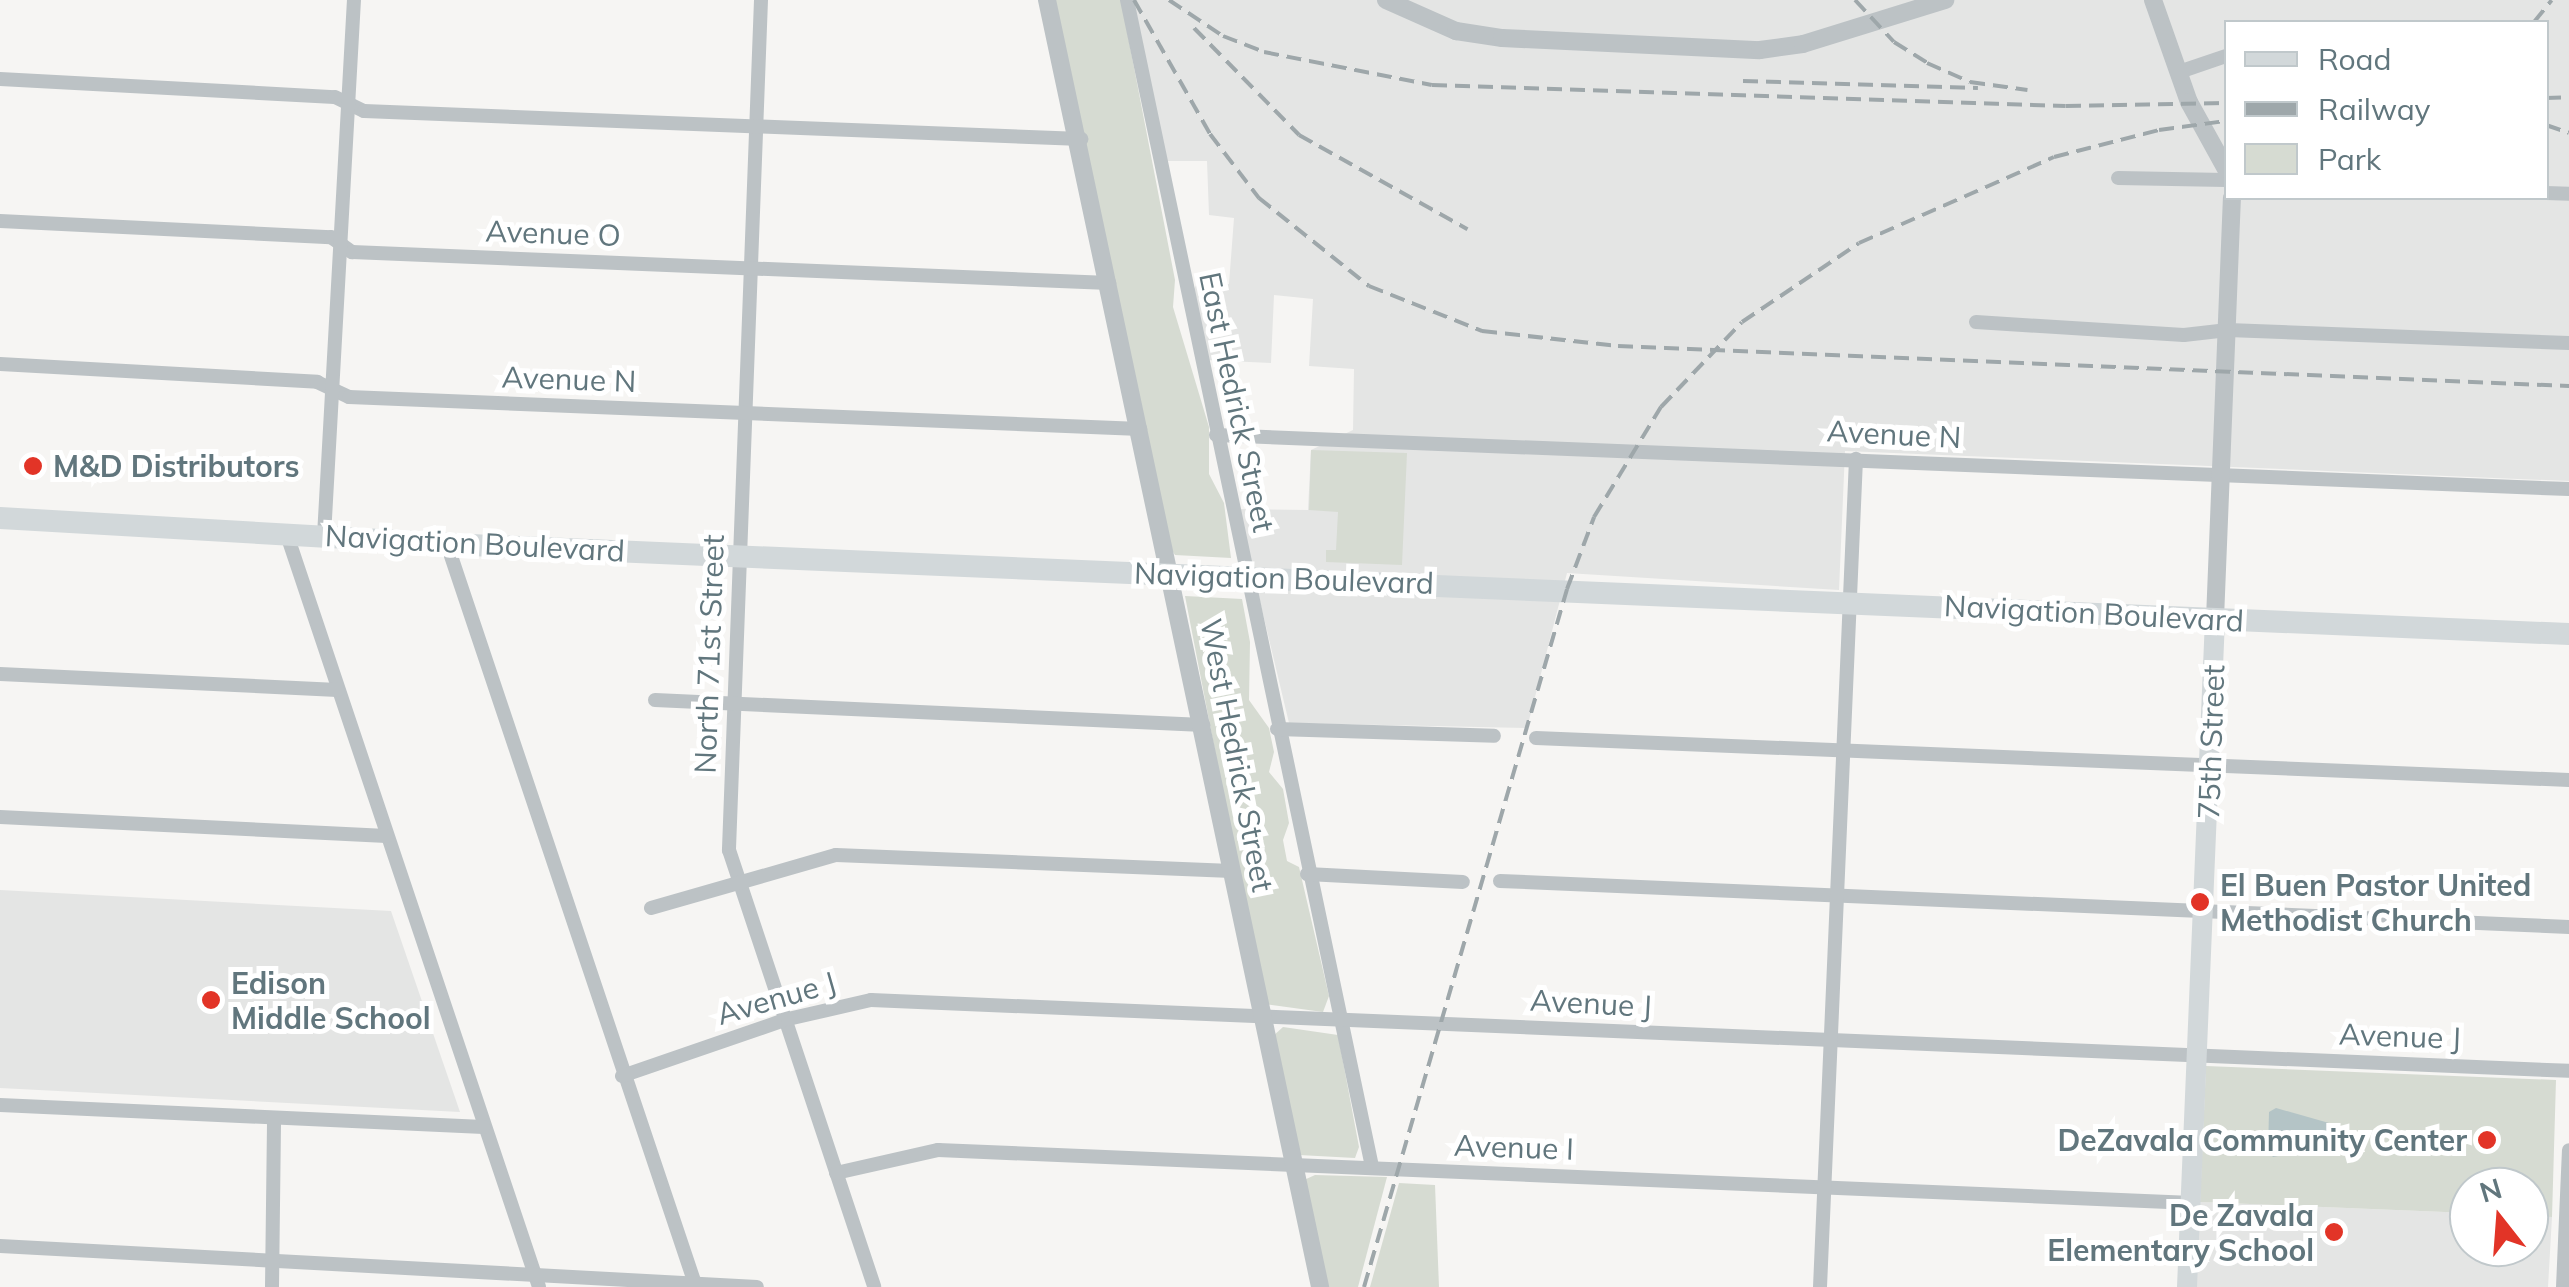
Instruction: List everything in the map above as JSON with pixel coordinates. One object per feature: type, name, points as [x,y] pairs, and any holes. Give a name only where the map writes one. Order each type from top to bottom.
[{"type":"main road","name":"Navigation Boulevard","points":[[0,518],[447,544],[2569,634]]},
{"type":"main road","name":"75th Street","points":[[2187,1287],[2200,1055],[2215,619]]},
{"type":"street","points":[[324,536],[354,0]]},
{"type":"street","name":"North 71st Street","points":[[761,0],[729,850],[874,1287]]},
{"type":"street","name":"West Hedrick Street","points":[[1047,0],[1081,139],[1320,1287]]},
{"type":"street","name":"East Hedrick Street","points":[[1126,0],[1306,874],[1372,1167]]},
{"type":"street","points":[[1386,0],[1456,30],[1502,38],[1760,50],[1803,44],[1945,0]]},
{"type":"street","points":[[2153,0],[2179,72],[2224,165]]},
{"type":"street","points":[[2179,72],[2224,57]]},
{"type":"street","points":[[0,79],[334,96],[364,111],[1081,139]]},
{"type":"street","points":[[2118,178],[2224,180]]},
{"type":"street","name":"75th Street","points":[[2215,619],[2232,200]]},
{"type":"street","name":"Avenue O","points":[[0,221],[330,237],[352,252],[1109,283]]},
{"type":"street","points":[[1976,322],[2184,335],[2228,330],[2569,343]]},
{"type":"street","name":"Avenue N","points":[[0,364],[317,382],[349,397],[1140,429]]},
{"type":"street","name":"Avenue N","points":[[1216,435],[2569,488]]},
{"type":"street","points":[[1820,1287],[1856,459]]},
{"type":"street","points":[[286,532],[537,1281]]},
{"type":"street","points":[[447,544],[622,1076],[695,1284]]},
{"type":"street","points":[[0,674],[338,690]]},
{"type":"street","points":[[655,700],[1204,725]]},
{"type":"street","points":[[1277,730],[1494,736]]},
{"type":"street","points":[[1536,738],[2569,780]]},
{"type":"street","points":[[0,818],[386,836]]},
{"type":"street","points":[[651,908],[836,855],[1232,871]]},
{"type":"street","points":[[1306,874],[1463,882]]},
{"type":"street","points":[[1500,881],[2569,926]]},
{"type":"street","name":"Avenue J","points":[[622,1076],[788,1019],[870,1000],[2569,1070]]},
{"type":"street","points":[[0,1105],[484,1127]]},
{"type":"street","points":[[272,1287],[274,1118]]},
{"type":"street","name":"Avenue I","points":[[836,1174],[938,1150],[2192,1203]]},
{"type":"street","points":[[2562,1287],[2569,1150]]},
{"type":"street","points":[[0,1246],[273,1259],[537,1281],[756,1287]]},
{"type":"shaded area","points":[[1121,0],[2569,0],[2569,481],[1845,451],[1839,590],[1567,573],[1527,728],[1289,723],[1238,509],[1308,510],[1311,450],[1353,430],[1354,369],[1309,366],[1313,299],[1274,295],[1271,363],[1206,360],[1191,294],[1198,282],[1229,284],[1234,218],[1209,215],[1207,161],[1163,161]]},
{"type":"shaded area","name":"Edison Middle School","points":[[0,890],[391,911],[460,1112],[0,1088]]},
{"type":"shaded area","points":[[2276,1108],[2329,1123],[2328,1146],[2273,1157],[2268,1151],[2269,1112]]},
{"type":"shaded area","name":"De Zavala Elementary School","points":[[2200,1202],[2449,1212],[2449,1267],[2549,1267],[2549,1217],[2552,1217],[2548,1287],[2196,1287]]},
{"type":"green space","points":[[1054,0],[1121,0],[1175,280],[1173,307],[1209,427],[1209,474],[1224,503],[1231,558],[1175,555],[1171,549]]},
{"type":"green space","points":[[1311,450],[1407,453],[1402,565],[1326,562],[1326,550],[1336,550],[1338,512],[1309,510]]},
{"type":"green space","points":[[1185,596],[1242,599],[1250,642],[1249,700],[1269,728],[1274,752],[1269,772],[1283,789],[1289,823],[1283,840],[1287,861],[1299,867],[1329,996],[1323,1012],[1264,1004]]},
{"type":"green space","points":[[1283,1027],[1338,1035],[1359,1147],[1355,1158],[1299,1155],[1272,1037]]},
{"type":"green space","points":[[2206,1066],[2556,1080],[2552,1217],[2549,1167],[2449,1167],[2449,1212],[2200,1202]]},
{"type":"green space","points":[[1315,1175],[1387,1177],[1358,1287],[1325,1287],[1304,1180]]},
{"type":"green space","points":[[1399,1183],[1435,1185],[1439,1287],[1370,1287]]},
{"type":"railway","points":[[1134,0],[1210,134],[1259,198],[1369,286],[1482,331],[1618,346],[2569,386]]},
{"type":"railway","points":[[1169,0],[1223,36],[1264,52],[1432,85],[2066,106],[2224,103]]},
{"type":"railway","points":[[1855,0],[1894,42],[1927,63],[1970,82],[2027,90]]},
{"type":"railway","points":[[2536,20],[2552,0]]},
{"type":"railway","points":[[1194,28],[1299,135],[1467,229]]},
{"type":"railway","points":[[1743,81],[1978,88]]},
{"type":"railway","points":[[2549,98],[2569,97]]},
{"type":"railway","points":[[1364,1287],[1567,589],[1594,517],[1661,407],[1742,322],[1859,243],[2054,157],[2159,130],[2224,121]]},
{"type":"railway","points":[[2549,126],[2569,133]]},
{"type":"place","name":"M&D Distributors","points":[[33,466]]},
{"type":"place","name":"El Buen Pastor United Methodist Church","points":[[2200,902]]},
{"type":"place","name":"Edison Middle School","points":[[211,1000]]},
{"type":"place","name":"DeZavala Community Center","points":[[2487,1140]]},
{"type":"place","name":"De Zavala Elementary School","points":[[2334,1232]]}]
